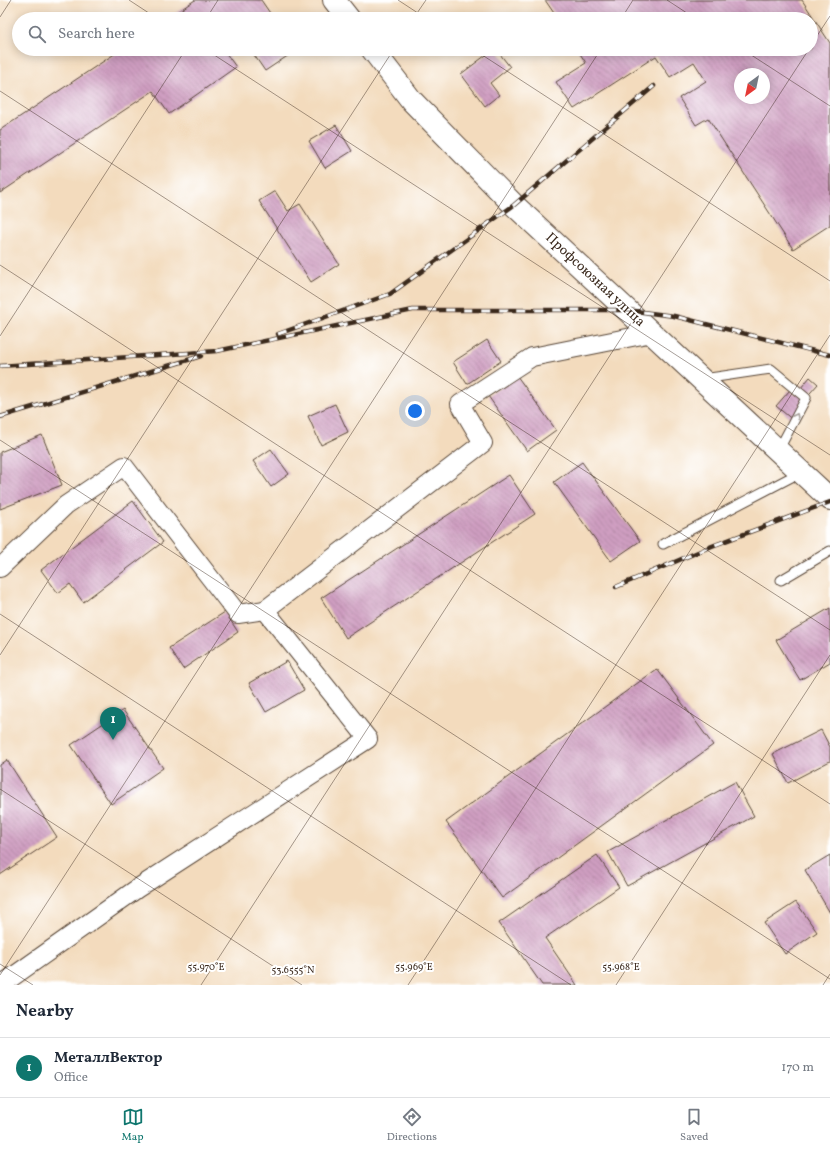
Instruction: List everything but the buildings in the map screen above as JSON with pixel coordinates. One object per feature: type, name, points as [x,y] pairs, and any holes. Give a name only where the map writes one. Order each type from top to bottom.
[{"type":"main road","points":[[334,0],[343,12]]},
{"type":"main road","name":"Профсоюзная улица","points":[[377,56],[412,101],[514,204],[778,451],[819,483]]},
{"type":"street","points":[[0,568],[66,505],[124,466],[238,614],[264,610],[483,443],[460,404],[532,357],[652,333]]},
{"type":"street","points":[[1,985],[138,888],[368,739],[264,610]]},
{"type":"lane","points":[[702,380],[771,369],[806,398],[778,451]]},
{"type":"lane","points":[[663,544],[819,483]]},
{"type":"lane","points":[[781,580],[830,551]]},
{"type":"railway","points":[[278,334],[390,294],[514,205],[654,86]]},
{"type":"railway","points":[[0,366],[217,351],[413,310],[627,310],[674,316],[830,355]]},
{"type":"railway","points":[[0,417],[201,356]]},
{"type":"railway","points":[[616,587],[712,546],[830,502]]},
{"type":"place","name":"МеталлВектор","points":[[113,740]]}]
